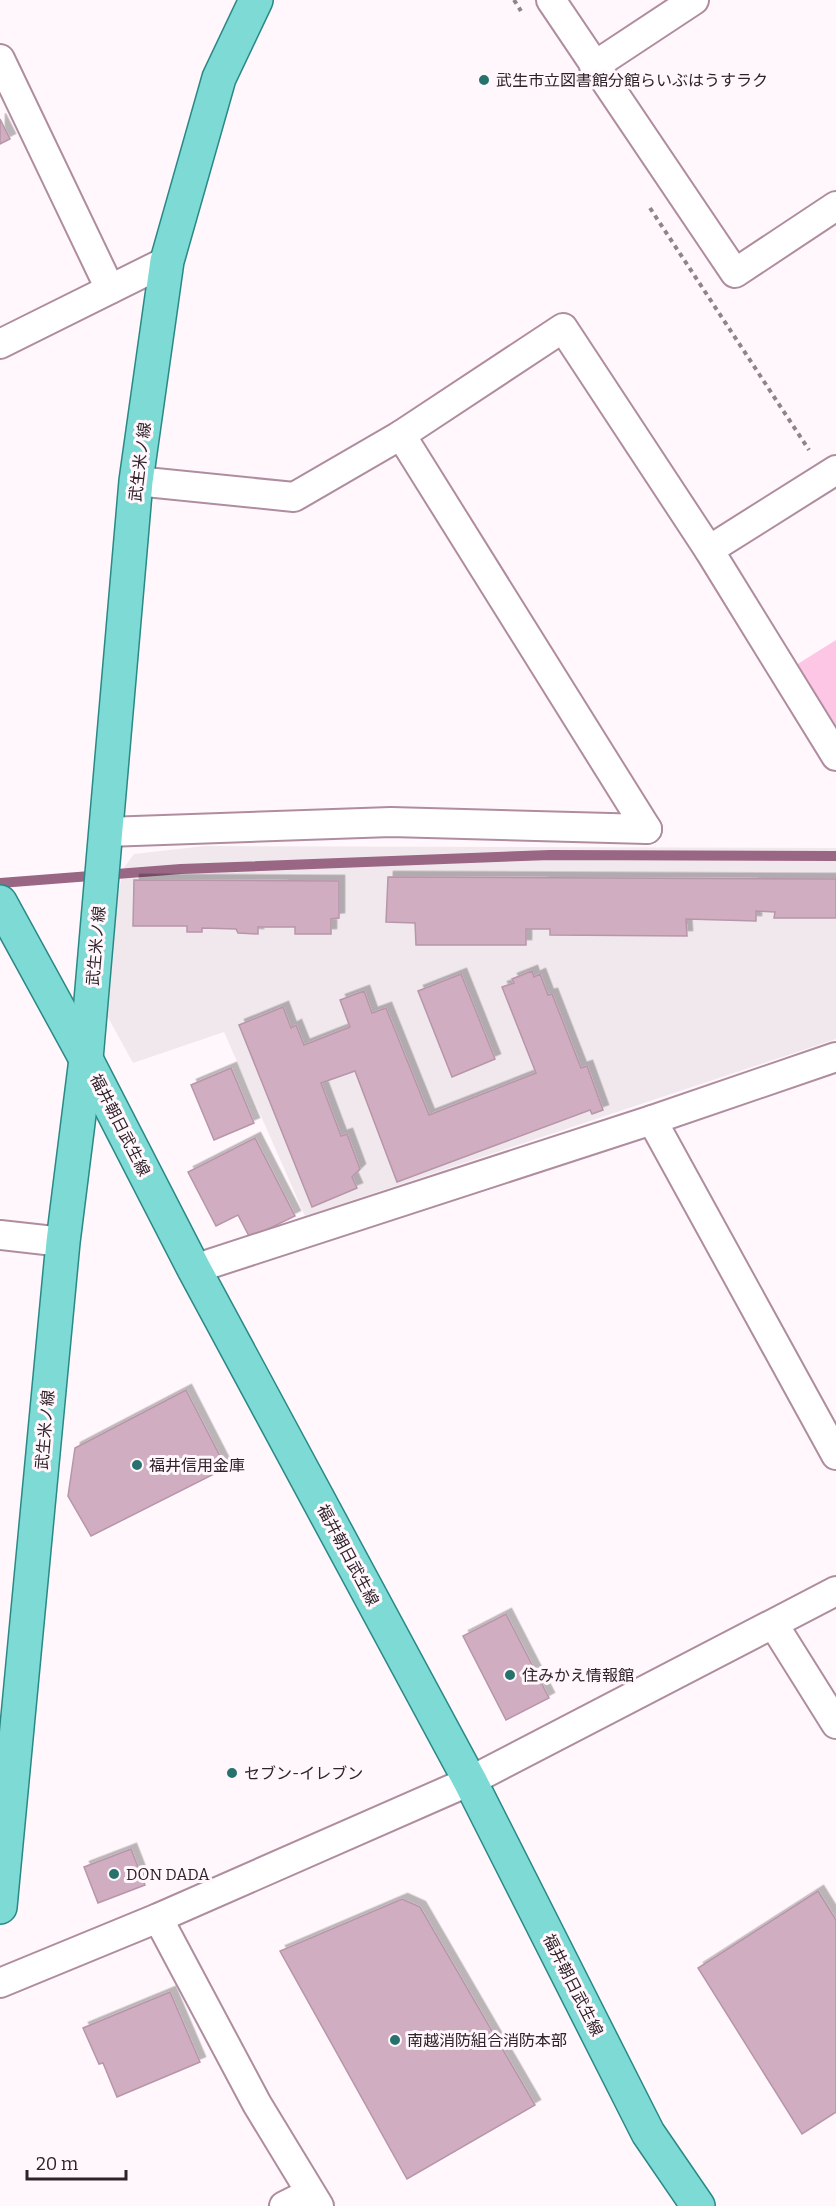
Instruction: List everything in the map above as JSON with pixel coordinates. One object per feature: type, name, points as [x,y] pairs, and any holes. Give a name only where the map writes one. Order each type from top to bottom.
[{"type":"main road","name":"武生米ノ線","points":[[0,1907],[63,1242],[86,1059],[136,481],[167,261],[219,78],[256,0]]},
{"type":"main road","name":"福井朝日武生線","points":[[0,902],[86,1059],[194,1269],[470,1781],[648,2133],[698,2206]]},
{"type":"street","points":[[551,0],[735,273],[836,206]]},
{"type":"street","points":[[594,66],[694,0]]},
{"type":"street","points":[[0,59],[110,289]]},
{"type":"street","points":[[0,344],[167,261]]},
{"type":"street","points":[[136,481],[294,497],[401,435],[563,328],[709,550],[836,756]]},
{"type":"street","points":[[106,832],[391,822],[647,830],[401,435]]},
{"type":"street","points":[[709,550],[831,473]]},
{"type":"street","points":[[194,1269],[652,1120],[836,1057]]},
{"type":"street","points":[[652,1120],[836,1455]]},
{"type":"street","points":[[0,1235],[63,1242]]},
{"type":"street","points":[[0,1983],[158,1918],[470,1781],[836,1591]]},
{"type":"street","points":[[774,1625],[836,1724]]},
{"type":"street","points":[[158,1918],[257,2104],[314,2200],[284,2206]]},
{"type":"path","points":[[514,0],[527,20]]},
{"type":"path","points":[[644,198],[831,473]]},
{"type":"shaded area","points":[[836,640],[836,738],[793,667]]},
{"type":"shaded area","points":[[205,846],[836,848],[836,1039],[305,1216],[224,1032],[133,1063],[99,1001],[123,869],[134,854]]},
{"type":"building","points":[[0,119],[10,139],[0,144]]},
{"type":"building","points":[[388,877],[836,879],[836,918],[774,918],[775,912],[756,911],[756,921],[686,919],[687,936],[550,935],[550,929],[526,929],[526,945],[416,945],[415,923],[386,922]]},
{"type":"building","points":[[134,880],[339,881],[339,918],[331,919],[331,934],[295,934],[295,927],[258,927],[258,934],[238,933],[236,929],[202,928],[202,932],[187,932],[187,926],[133,926]]},
{"type":"building","points":[[532,971],[534,977],[540,974],[548,995],[552,994],[581,1068],[587,1066],[603,1110],[592,1114],[590,1110],[397,1182],[355,1071],[321,1083],[341,1136],[347,1134],[360,1169],[352,1177],[357,1188],[312,1207],[239,1025],[283,1007],[291,1028],[296,1025],[304,1045],[350,1027],[340,1000],[364,991],[372,1013],[386,1008],[429,1115],[536,1073],[502,987],[514,983],[512,979]]},
{"type":"building","points":[[461,974],[495,1059],[452,1077],[418,991]]},
{"type":"building","points":[[231,1068],[254,1123],[214,1140],[191,1085]]},
{"type":"building","points":[[255,1138],[295,1216],[250,1238],[238,1215],[216,1226],[188,1172]]},
{"type":"building","points":[[186,1390],[226,1468],[91,1536],[68,1496],[75,1448]]},
{"type":"building","points":[[506,1614],[549,1698],[506,1720],[463,1636]]},
{"type":"building","points":[[131,1849],[145,1885],[98,1903],[84,1867]]},
{"type":"building","points":[[818,1891],[836,1920],[836,2112],[802,2134],[698,1968]]},
{"type":"building","points":[[402,1899],[420,1907],[535,2105],[407,2179],[280,1951]]},
{"type":"building","points":[[170,1992],[200,2062],[117,2097],[103,2063],[99,2064],[83,2028]]},
{"type":"waterway","points":[[0,883],[181,869],[550,855],[836,856]]},
{"type":"place","name":"武生市立図書館分館らいぶはうすラク","points":[[484,80]]},
{"type":"place","name":"福井信用金庫","points":[[137,1465]]},
{"type":"place","name":"住みかえ情報館","points":[[510,1675]]},
{"type":"place","name":"セブン-イレブン","points":[[232,1773]]},
{"type":"place","name":"DON DADA","points":[[114,1874]]},
{"type":"place","name":"南越消防組合消防本部","points":[[395,2040]]}]
